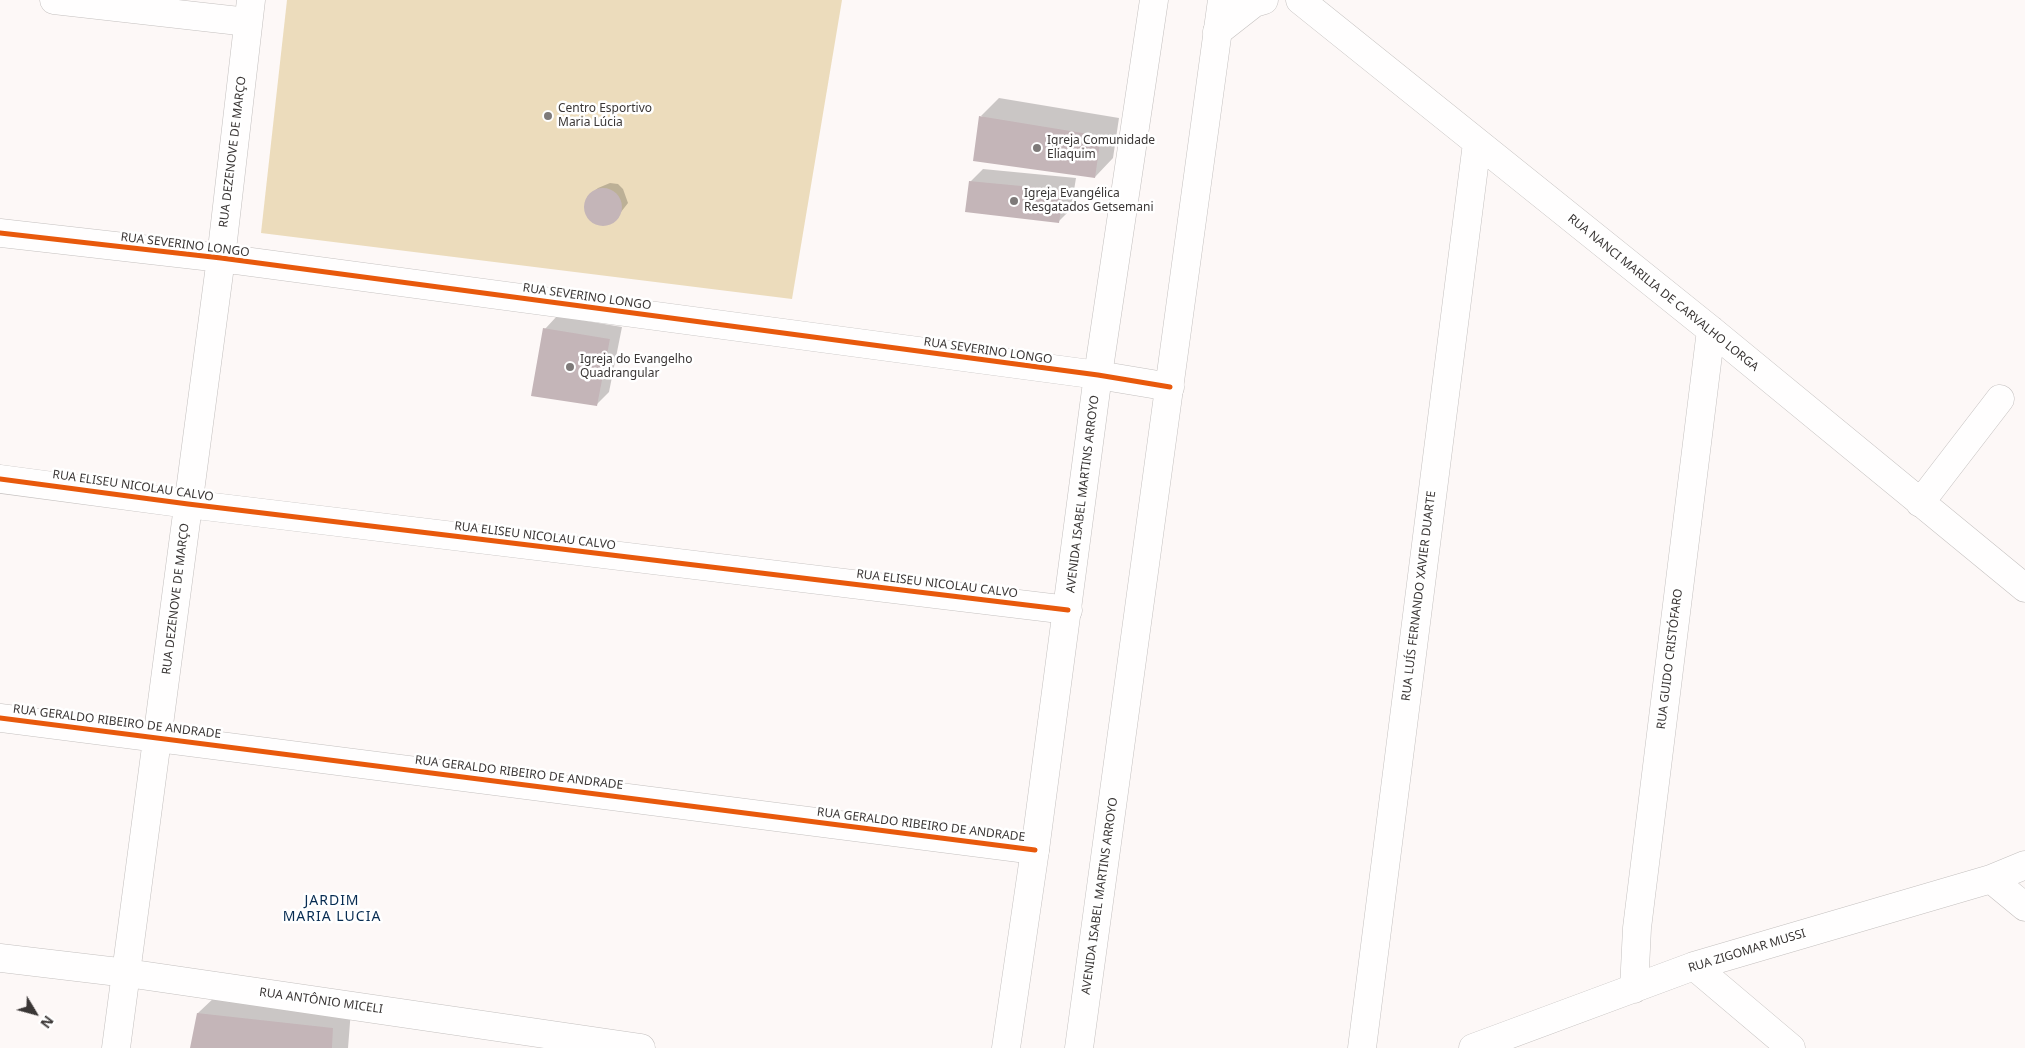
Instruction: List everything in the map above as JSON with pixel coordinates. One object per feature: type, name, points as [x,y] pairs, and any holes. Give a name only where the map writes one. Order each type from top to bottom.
[{"type":"street","points":[[54,0],[249,11]]},
{"type":"street","name":"AVENIDA ISABEL MARTINS ARROYO","points":[[1006,1048],[1068,610],[1098,376],[1154,0]]},
{"type":"street","name":"AVENIDA ISABEL MARTINS ARROYO","points":[[1079,1048],[1222,0]]},
{"type":"street","points":[[1218,32],[1254,3],[1264,0]]},
{"type":"street","name":"RUA NANCI MARILIA DE CARVALHO LORGA","points":[[1300,0],[1711,330],[2025,588]]},
{"type":"street","name":"RUA DEZENOVE DE MARÇO","points":[[116,1048],[159,737],[220,258],[249,11]]},
{"type":"street","name":"RUA LUÍS FERNANDO XAVIER DUARTE","points":[[1362,1048],[1477,143]]},
{"type":"street","name":"RUA SEVERINO LONGO","points":[[0,234],[220,258],[1170,387]]},
{"type":"street","name":"RUA GUIDO CRISTÓFARO","points":[[1634,989],[1638,918],[1711,330]]},
{"type":"street","points":[[1920,502],[2000,399]]},
{"type":"street","name":"RUA ELISEU NICOLAU CALVO","points":[[0,478],[188,504],[1068,610]]},
{"type":"street","name":"RUA GERALDO RIBEIRO DE ANDRADE","points":[[0,718],[1035,850]]},
{"type":"street","name":"RUA ZIGOMAR MUSSI","points":[[1473,1048],[1694,966],[1991,879],[2025,865]]},
{"type":"street","points":[[1991,879],[2025,907]]},
{"type":"street","name":"RUA ANTÔNIO MICELI","points":[[0,958],[127,973],[641,1048]]},
{"type":"street","points":[[1694,966],[1791,1048]]},
{"type":"shaded area","name":"Centro Esportivo Maria Lúcia","points":[[287,0],[842,0],[792,299],[261,233]]},
{"type":"building","name":"Igreja Comunidade Eliaquim","points":[[979,116],[1101,136],[1095,178],[973,161]]},
{"type":"building","name":"Igreja Evangélica Resgatados Getsemani","points":[[969,181],[1064,190],[1059,223],[965,212]]},
{"type":"building","points":[[603,188],[616,194],[622,207],[616,220],[603,226],[590,220],[584,207],[590,194]]},
{"type":"building","name":"Igreja do Evangelho Quadrangular","points":[[543,328],[610,339],[597,406],[531,396]]},
{"type":"building","points":[[197,1013],[333,1028],[332,1048],[190,1048]]},
{"type":"cycle path","points":[[0,233],[221,258],[1098,375],[1170,387]]},
{"type":"cycle path","points":[[0,479],[188,504],[1068,610]]},
{"type":"cycle path","points":[[0,718],[1035,850]]},
{"type":"place","name":"Centro Esportivo Maria Lúcia","points":[[548,116]]},
{"type":"place","name":"Igreja Comunidade Eliaquim","points":[[1037,148]]},
{"type":"place","name":"Igreja Evangélica Resgatados Getsemani","points":[[1014,201]]},
{"type":"place","name":"Igreja do Evangelho Quadrangular","points":[[570,367]]},
{"type":"district","name":"JARDIM MARIA LUCIA","points":[[332,910]]}]
